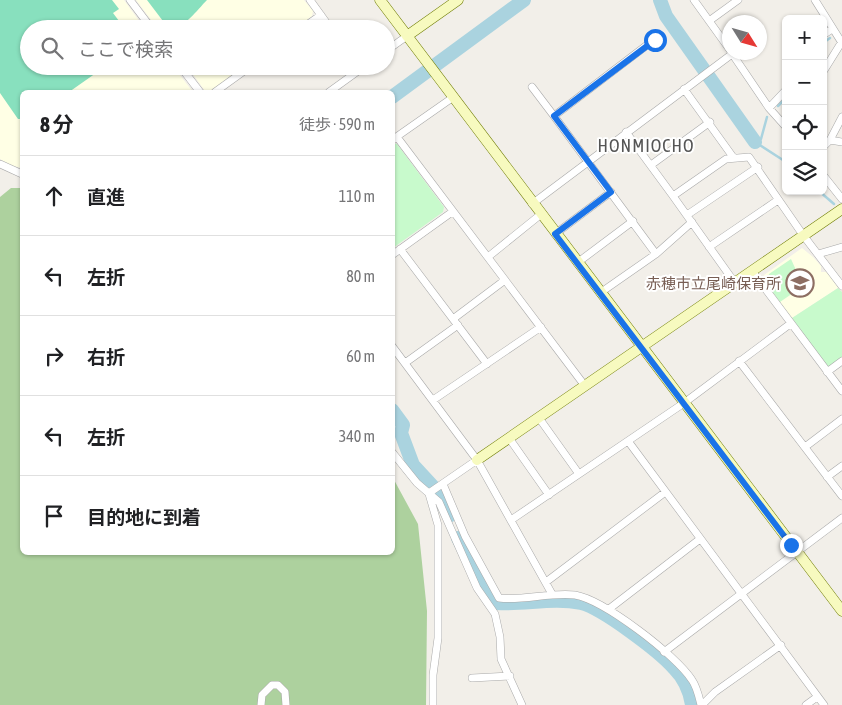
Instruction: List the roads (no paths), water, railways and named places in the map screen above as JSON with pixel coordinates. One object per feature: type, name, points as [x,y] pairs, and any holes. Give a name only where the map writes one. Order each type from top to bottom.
[{"type":"street","points":[[130,0],[145,20]]},
{"type":"street","points":[[310,0],[324,20]]},
{"type":"street","points":[[380,0],[540,215],[842,612]]},
{"type":"street","points":[[395,45],[458,0]]},
{"type":"street","points":[[694,0],[722,39]]},
{"type":"street","points":[[709,21],[738,0]]},
{"type":"street","points":[[815,0],[842,43],[827,66]]},
{"type":"street","points":[[312,20],[320,14]]},
{"type":"street","points":[[827,32],[832,29]]},
{"type":"street","points":[[554,116],[655,40]]},
{"type":"street","points":[[532,204],[722,59]]},
{"type":"street","points":[[736,60],[769,108],[782,123]]},
{"type":"street","points":[[187,75],[198,90]]},
{"type":"street","points":[[218,90],[239,75]]},
{"type":"street","points":[[332,90],[351,75]]},
{"type":"street","points":[[532,87],[656,254]]},
{"type":"street","points":[[684,89],[710,122],[733,157]]},
{"type":"street","points":[[769,108],[782,94]]},
{"type":"street","points":[[452,98],[395,139],[488,257],[585,386]]},
{"type":"street","points":[[827,143],[842,117]]},
{"type":"street","points":[[651,165],[710,122]]},
{"type":"street","points":[[626,132],[735,283]]},
{"type":"street","points":[[830,140],[842,142]]},
{"type":"street","points":[[673,196],[726,159],[749,157],[758,167],[778,200],[803,235],[842,286]]},
{"type":"street","points":[[0,164],[20,173]]},
{"type":"street","points":[[687,215],[758,167]]},
{"type":"street","points":[[827,180],[842,199]]},
{"type":"street","points":[[555,234],[611,192]]},
{"type":"street","points":[[709,247],[778,200]]},
{"type":"street","points":[[429,493],[842,209]]},
{"type":"street","points":[[395,253],[452,212]]},
{"type":"street","points":[[488,257],[540,215]]},
{"type":"street","points":[[577,263],[633,221]]},
{"type":"street","points":[[600,293],[656,254],[692,222]]},
{"type":"street","points":[[818,254],[842,247]]},
{"type":"street","points":[[400,249],[487,364]]},
{"type":"street","points":[[752,271],[842,391]]},
{"type":"street","points":[[405,363],[505,280]]},
{"type":"street","points":[[512,520],[684,403],[790,324]]},
{"type":"street","points":[[433,400],[541,327]]},
{"type":"street","points":[[395,350],[477,460],[552,594]]},
{"type":"street","points":[[739,361],[842,496]]},
{"type":"street","points":[[827,372],[842,361]]},
{"type":"street","points":[[539,418],[579,474]]},
{"type":"street","points":[[805,447],[842,419]]},
{"type":"street","points":[[509,438],[549,495]]},
{"type":"street","points":[[628,441],[664,493],[824,705]]},
{"type":"street","points":[[395,455],[439,502],[477,588],[495,614],[500,637],[501,658],[522,705]]},
{"type":"street","points":[[827,477],[842,466]]},
{"type":"street","points":[[443,484],[465,536],[499,598],[513,599],[552,594],[576,595],[596,601],[664,652],[692,679],[702,705],[715,692],[781,646]]},
{"type":"street","points":[[429,493],[438,525],[438,638],[433,675],[433,704]]},
{"type":"street","points":[[546,582],[664,493]]},
{"type":"street","points":[[664,652],[842,518]]},
{"type":"street","points":[[609,609],[700,539]]},
{"type":"street","points":[[472,678],[510,676]]},
{"type":"street","points":[[261,705],[262,695],[267,688],[278,685],[285,692],[286,705]]},
{"type":"street","points":[[806,705],[817,697]]},
{"type":"waterway","points":[[395,95],[524,0]]},
{"type":"waterway","points":[[660,0],[666,16],[755,142]]},
{"type":"waterway","points":[[778,106],[782,102]]},
{"type":"waterway","points":[[767,117],[761,139],[755,142],[782,159]]},
{"type":"waterway","points":[[824,195],[834,204]]},
{"type":"waterway","points":[[395,414],[403,425],[401,433],[413,465],[437,491],[449,516]]},
{"type":"waterway","points":[[458,538],[479,579],[497,603],[570,601],[581,603],[602,613],[644,641],[678,672],[684,680],[692,705]]},
{"type":"place","name":"赤穂市立尾崎保育所","points":[[800,283]]},
{"type":"district","name":"HONMIOCHO","points":[[646,145]]}]
